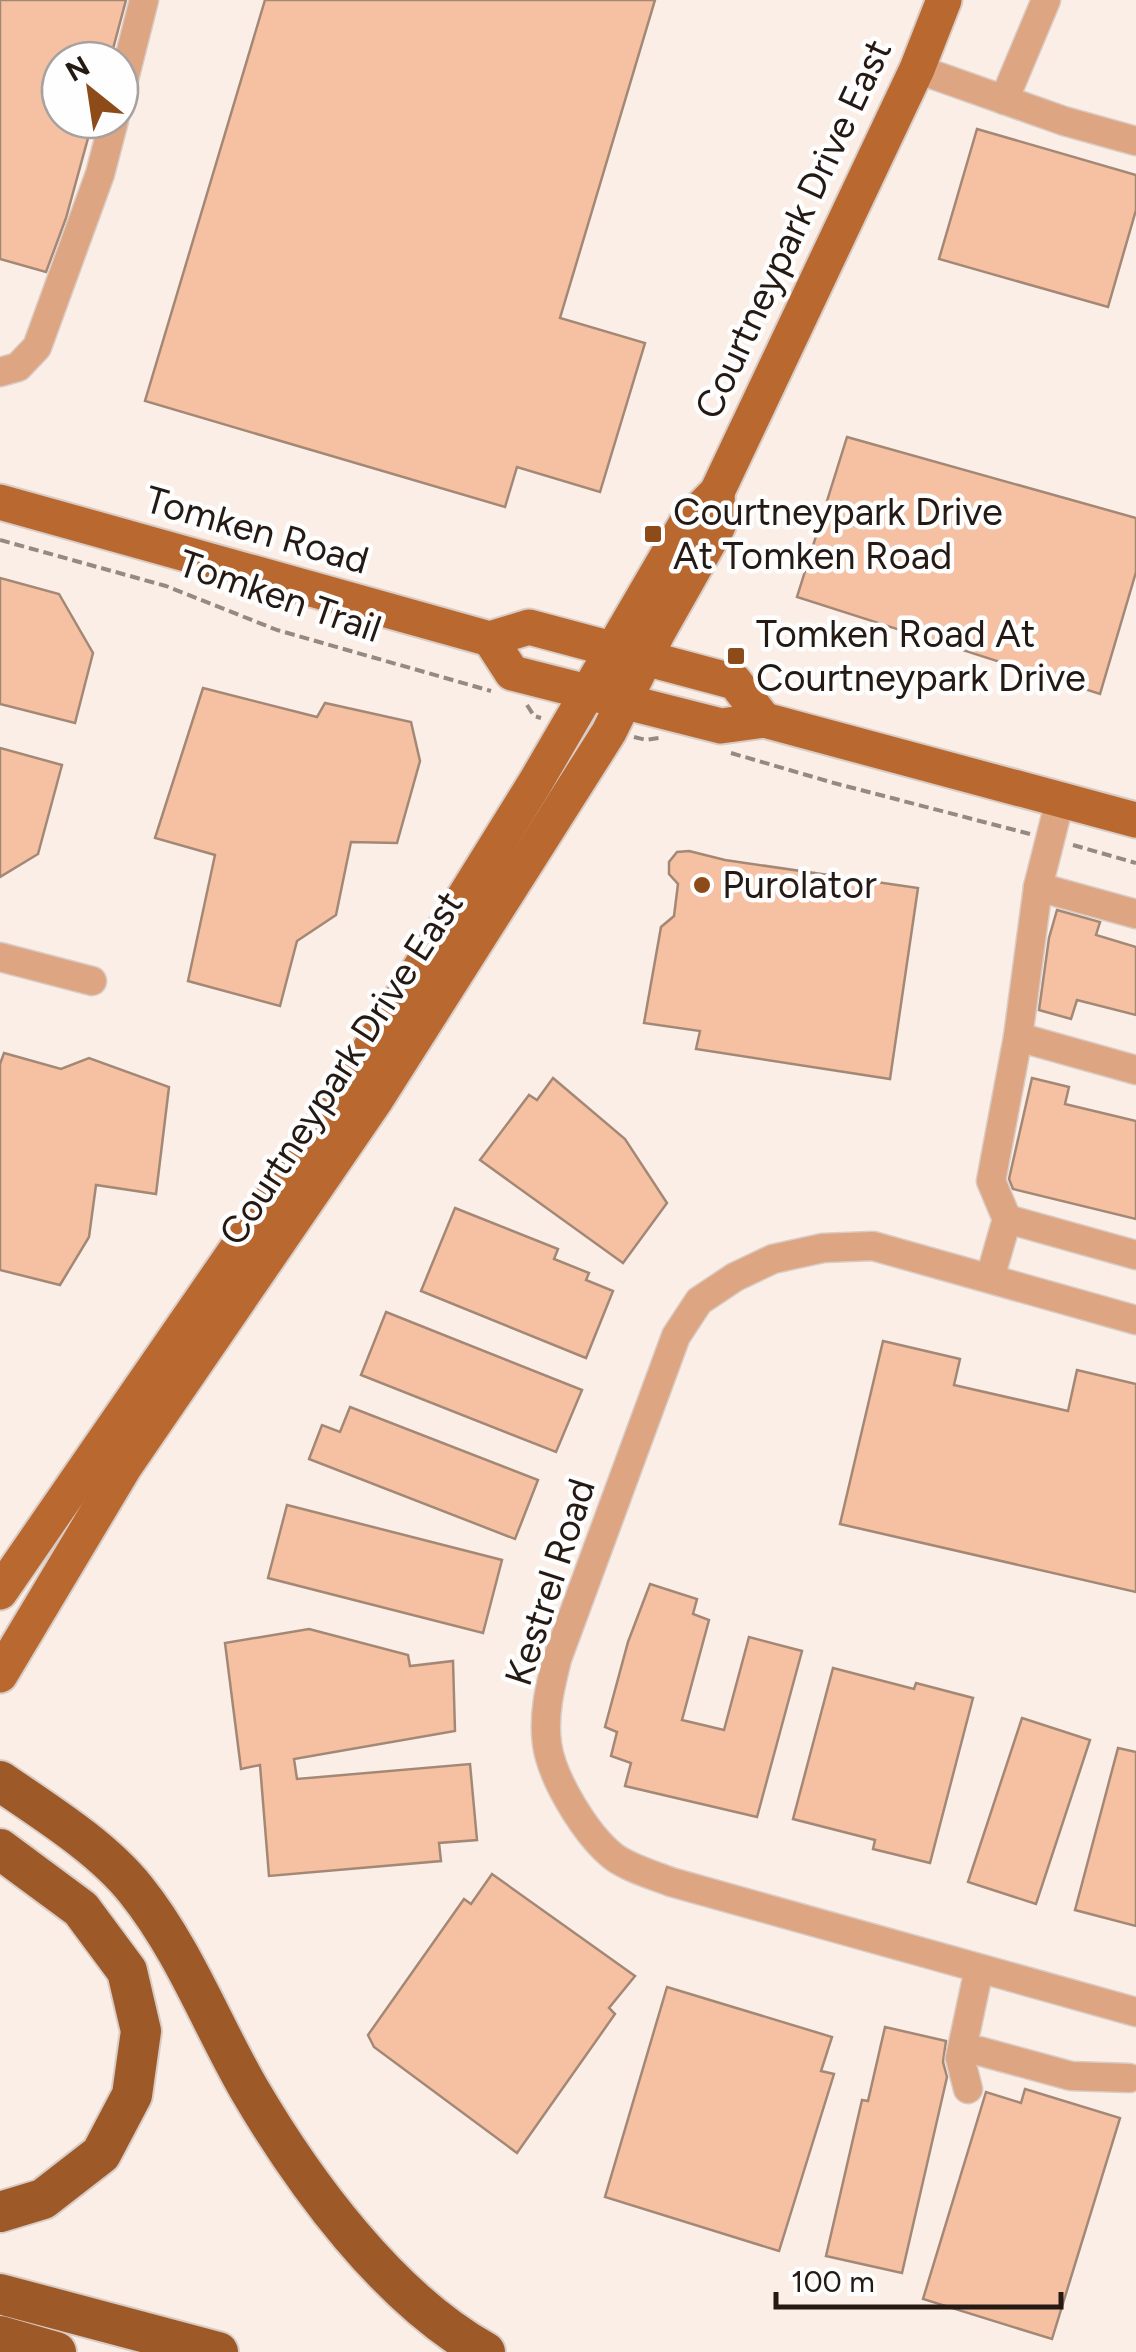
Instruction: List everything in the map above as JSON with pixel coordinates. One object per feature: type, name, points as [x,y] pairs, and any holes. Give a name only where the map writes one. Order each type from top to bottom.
[{"type":"highway","points":[[0,1781],[67,1828],[134,1887],[167,1934],[259,2105],[331,2214],[408,2294],[465,2341],[485,2352]]},
{"type":"highway","points":[[0,1849],[80,1909],[127,1972],[141,2031],[132,2095],[101,2154],[43,2199],[0,2212]]},
{"type":"highway","points":[[0,2294],[218,2352]]},
{"type":"highway","points":[[0,2336],[56,2352]]},
{"type":"main road","name":"Courtneypark Drive East","points":[[0,1675],[125,1466],[377,1098],[609,732],[624,702],[629,654],[687,522],[716,492],[917,69],[944,0]]},
{"type":"main road","name":"Tomken Road","points":[[0,502],[490,639],[529,628],[735,682],[764,720]]},
{"type":"main road","points":[[490,639],[512,673],[721,726],[764,720],[1136,820]]},
{"type":"main road","name":"Courtneypark Drive East","points":[[0,1592],[327,1118],[525,800],[587,692],[629,654]]},
{"type":"street","points":[[134,40],[144,0]]},
{"type":"street","points":[[1004,100],[1046,0]]},
{"type":"street","points":[[917,69],[1136,141]]},
{"type":"street","points":[[0,372],[18,367],[36,347],[109,140]]},
{"type":"street","points":[[990,1278],[1007,1219],[991,1181],[1018,1038],[1038,887],[1060,800]]},
{"type":"street","points":[[1038,887],[1136,914]]},
{"type":"street","points":[[0,957],[92,981]]},
{"type":"street","points":[[1018,1038],[1136,1070]]},
{"type":"street","points":[[1007,1219],[1136,1254]]},
{"type":"street","name":"Kestrel Road","points":[[1136,1320],[873,1246],[822,1248],[774,1260],[699,1301],[676,1336],[557,1660],[546,1704],[547,1746],[561,1784],[583,1824],[615,1858],[671,1882],[1136,2012]]},
{"type":"street","points":[[968,2090],[960,2058],[979,1970]]},
{"type":"street","points":[[979,2051],[1071,2076],[1129,2078]]},
{"type":"path","name":"Tomken Trail","points":[[0,540],[166,586],[277,630],[492,691]]},
{"type":"path","points":[[522,700],[534,716]]},
{"type":"path","points":[[646,740],[676,736]]},
{"type":"path","points":[[727,752],[989,824]]},
{"type":"path","points":[[1065,842],[1136,863]]},
{"type":"building","points":[[0,0],[126,0],[115,40],[40,40],[40,140],[87,140],[46,272],[0,259]]},
{"type":"building","points":[[265,0],[655,0],[560,318],[645,343],[600,492],[517,467],[505,507],[145,401]]},
{"type":"building","points":[[977,129],[1136,175],[1136,210],[1108,307],[939,259]]},
{"type":"building","points":[[847,437],[1136,518],[1136,572],[1100,694],[797,597]]},
{"type":"building","points":[[0,578],[59,594],[93,653],[75,723],[0,704]]},
{"type":"building","points":[[203,688],[317,717],[325,703],[411,722],[420,761],[397,843],[351,842],[336,915],[297,941],[280,1006],[188,981],[215,855],[155,838]]},
{"type":"building","points":[[0,748],[62,765],[38,854],[0,877]]},
{"type":"building","name":"Purolator","points":[[677,852],[725,860],[918,888],[890,1079],[696,1049],[700,1031],[644,1023],[661,927],[674,916],[678,884],[669,874],[669,862]]},
{"type":"building","points":[[1057,910],[1100,922],[1096,935],[1136,947],[1136,1015],[1077,1000],[1071,1019],[1039,1010]]},
{"type":"building","points":[[4,1053],[61,1069],[89,1058],[169,1087],[156,1194],[96,1185],[89,1237],[60,1285],[0,1270],[0,1064]]},
{"type":"building","points":[[553,1078],[625,1139],[667,1203],[623,1263],[480,1160],[529,1095],[537,1100]]},
{"type":"building","points":[[1032,1078],[1069,1087],[1065,1104],[1136,1121],[1136,1219],[1013,1189],[1009,1179]]},
{"type":"building","points":[[455,1208],[558,1249],[554,1259],[589,1273],[586,1280],[613,1291],[586,1358],[421,1291]]},
{"type":"building","points":[[386,1312],[582,1390],[556,1452],[361,1375]]},
{"type":"building","points":[[883,1341],[960,1359],[954,1385],[1068,1411],[1077,1370],[1136,1384],[1136,1592],[840,1524]]},
{"type":"building","points":[[350,1407],[538,1480],[515,1539],[309,1459],[322,1425],[340,1432]]},
{"type":"building","points":[[287,1505],[502,1560],[483,1633],[268,1578]]},
{"type":"building","points":[[650,1584],[697,1599],[693,1614],[709,1620],[682,1720],[724,1730],[749,1637],[802,1651],[757,1817],[625,1786],[631,1763],[611,1756],[617,1732],[605,1727],[628,1642]]},
{"type":"building","points":[[309,1629],[408,1655],[410,1666],[453,1661],[455,1731],[294,1759],[297,1779],[470,1764],[477,1840],[439,1843],[441,1861],[269,1876],[260,1765],[241,1769],[225,1643]]},
{"type":"building","points":[[833,1668],[914,1689],[916,1683],[973,1698],[930,1863],[873,1849],[875,1840],[793,1819]]},
{"type":"building","points":[[1022,1718],[1090,1740],[1036,1904],[968,1882]]},
{"type":"building","points":[[1118,1748],[1136,1752],[1136,1926],[1075,1910]]},
{"type":"building","points":[[492,1874],[635,1976],[609,2008],[615,2014],[517,2153],[374,2047],[368,2035],[464,1899],[471,1904]]},
{"type":"building","points":[[667,1987],[832,2037],[821,2071],[834,2074],[779,2251],[605,2197]]},
{"type":"building","points":[[885,2027],[946,2041],[943,2062],[947,2077],[902,2273],[826,2256],[862,2100],[868,2101]]},
{"type":"building","points":[[1025,2089],[1120,2118],[1052,2339],[923,2299],[986,2092],[1021,2103]]},
{"type":"place","name":"Courtneypark Drive At Tomken Road","points":[[653,534]]},
{"type":"place","name":"Tomken Road At Courtneypark Drive","points":[[736,656]]},
{"type":"place","name":"Purolator","points":[[702,885]]}]
